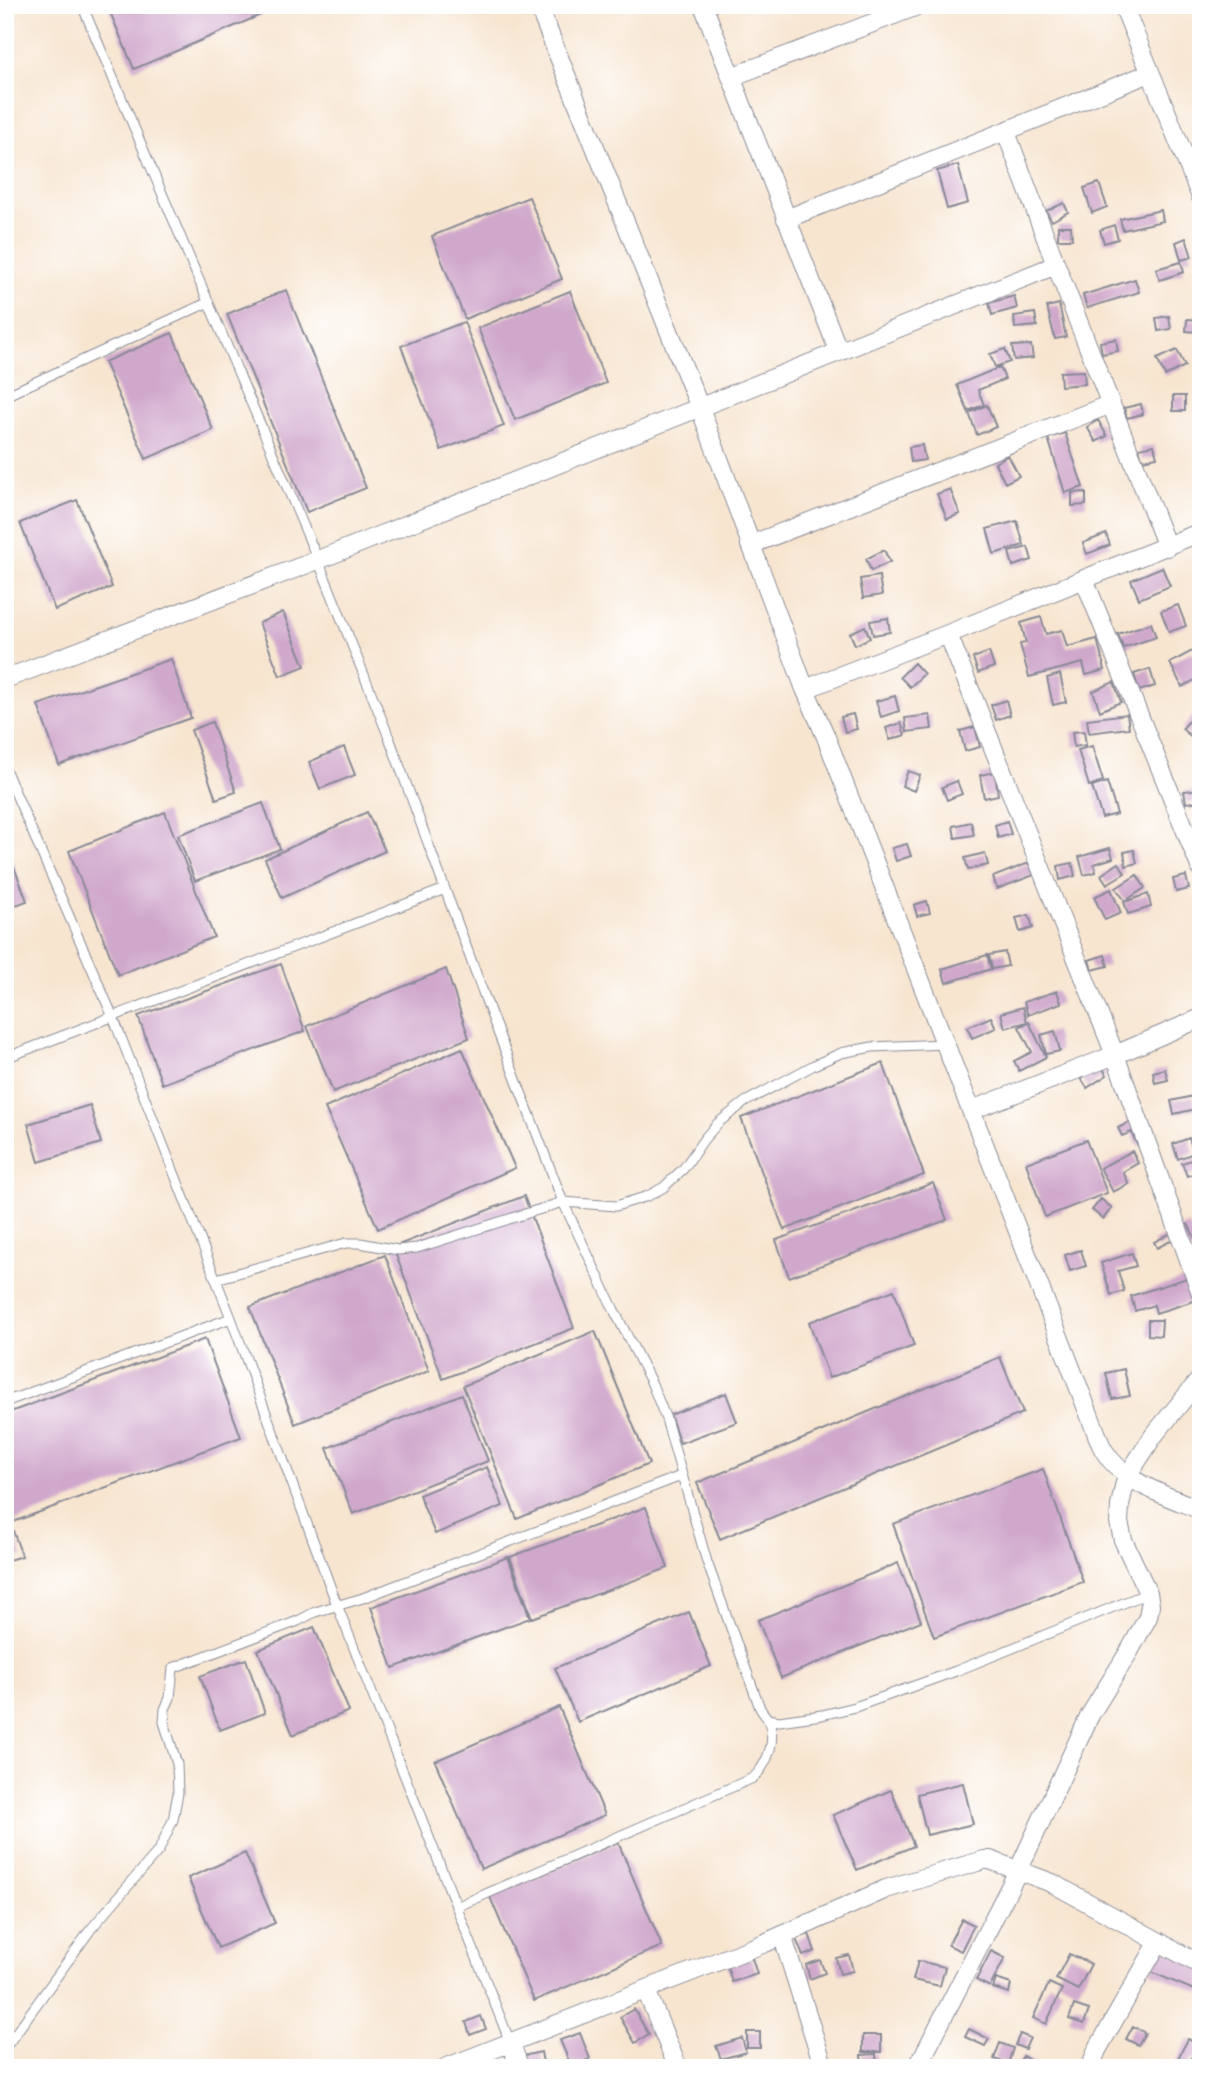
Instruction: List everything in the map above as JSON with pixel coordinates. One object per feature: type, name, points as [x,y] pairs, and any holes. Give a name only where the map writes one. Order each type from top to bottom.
[{"type":"street","points":[[538,5],[700,408],[805,689],[1101,1445],[1112,1463],[1128,1475],[1152,1489],[1201,1510]]},
{"type":"street","points":[[703,5],[839,352]]},
{"type":"street","points":[[731,76],[920,5]]},
{"type":"street","points":[[1124,5],[1201,197]]},
{"type":"street","points":[[786,219],[1150,73]]},
{"type":"street","points":[[1006,132],[1167,547]]},
{"type":"street","points":[[5,679],[318,560],[1056,265]]},
{"type":"street","points":[[750,545],[1111,404]]},
{"type":"street","points":[[805,689],[1201,532]]},
{"type":"street","points":[[1084,579],[1201,869]]},
{"type":"street","points":[[948,634],[1115,1055],[1201,1293]]},
{"type":"street","points":[[972,1110],[1115,1055],[1201,1018]]},
{"type":"street","points":[[917,2068],[1018,1871],[1090,1715],[1148,1617],[1148,1593],[1123,1540],[1119,1506],[1128,1475],[1154,1434],[1201,1378]]},
{"type":"street","points":[[445,2068],[782,1935],[886,1889],[973,1862],[990,1860],[1052,1883],[1201,1965]]},
{"type":"street","points":[[782,1935],[824,2068]]},
{"type":"street","points":[[1090,2068],[1097,2050],[1158,1943]]},
{"type":"street","points":[[646,1990],[678,2068]]},
{"type":"street","points":[[510,2042],[520,2068]]},
{"type":"lane","points":[[82,5],[318,560],[390,740],[563,1202],[652,1384],[666,1419],[707,1562],[760,1708],[768,1719],[771,1738],[769,1755],[761,1771],[753,1778],[456,1907]]},
{"type":"lane","points":[[5,396],[209,302]]},
{"type":"lane","points":[[5,769],[113,1017],[231,1318],[337,1605],[510,2042]]},
{"type":"lane","points":[[5,1058],[445,889]]},
{"type":"lane","points":[[216,1279],[346,1243],[360,1242],[398,1250],[417,1248],[563,1202],[616,1206],[648,1196],[664,1187],[684,1168],[718,1123],[745,1102],[814,1065],[841,1053],[872,1047],[946,1044]]},
{"type":"lane","points":[[5,1402],[231,1318]]},
{"type":"lane","points":[[5,2048],[91,1929],[159,1850],[173,1820],[178,1793],[177,1764],[164,1722],[173,1668],[681,1476]]},
{"type":"lane","points":[[768,1719],[779,1721],[855,1707],[956,1671],[1148,1593]]},
{"type":"building","points":[[107,5],[276,5],[277,8],[134,69]]},
{"type":"building","points":[[958,165],[968,203],[947,209],[937,171]]},
{"type":"building","points":[[1099,183],[1107,207],[1092,213],[1084,188]]},
{"type":"building","points":[[529,197],[562,279],[465,319],[432,236]]},
{"type":"building","points":[[1064,203],[1068,212],[1052,221],[1046,211]]},
{"type":"building","points":[[1161,210],[1163,221],[1123,230],[1120,219]]},
{"type":"building","points":[[1114,225],[1118,239],[1104,243],[1100,230]]},
{"type":"building","points":[[1058,226],[1071,226],[1072,239],[1058,239]]},
{"type":"building","points":[[1186,238],[1192,257],[1181,260],[1176,242]]},
{"type":"building","points":[[1181,262],[1184,272],[1160,280],[1156,269]]},
{"type":"building","points":[[1135,279],[1139,292],[1087,308],[1083,295]]},
{"type":"building","points":[[286,290],[366,488],[307,512],[227,314]]},
{"type":"building","points":[[570,291],[606,383],[515,420],[478,328]]},
{"type":"building","points":[[1014,296],[1017,308],[992,315],[989,303]]},
{"type":"building","points":[[1059,304],[1066,337],[1055,339],[1047,307]]},
{"type":"building","points":[[1035,313],[1037,326],[1015,328],[1014,316]]},
{"type":"building","points":[[1169,316],[1171,329],[1158,331],[1156,318]]},
{"type":"building","points":[[1187,319],[1199,320],[1198,332],[1186,331]]},
{"type":"building","points":[[464,322],[504,426],[441,450],[401,346]]},
{"type":"building","points":[[172,333],[213,430],[146,459],[104,362]]},
{"type":"building","points":[[1116,339],[1118,351],[1102,354],[1100,342]]},
{"type":"building","points":[[1031,345],[1033,358],[1014,360],[1012,346]]},
{"type":"building","points":[[1005,349],[1010,362],[995,367],[990,354]]},
{"type":"building","points":[[1177,350],[1185,366],[1165,376],[1157,359]]},
{"type":"building","points":[[1000,367],[1005,379],[978,390],[984,405],[968,411],[957,385]]},
{"type":"building","points":[[1084,371],[1085,384],[1061,386],[1060,372]]},
{"type":"building","points":[[1173,396],[1185,396],[1185,411],[1173,411]]},
{"type":"building","points":[[1141,404],[1143,414],[1127,418],[1124,408]]},
{"type":"building","points":[[987,405],[996,427],[977,435],[969,413]]},
{"type":"building","points":[[1098,420],[1107,436],[1096,442],[1087,427]]},
{"type":"building","points":[[1065,433],[1083,487],[1065,493],[1048,438]]},
{"type":"building","points":[[922,445],[925,460],[911,462],[909,447]]},
{"type":"building","points":[[1154,445],[1157,457],[1142,460],[1139,448]]},
{"type":"building","points":[[1008,455],[1019,476],[1005,483],[995,463]]},
{"type":"building","points":[[950,489],[960,514],[947,519],[937,494]]},
{"type":"building","points":[[1086,492],[1086,505],[1072,506],[1072,493]]},
{"type":"building","points":[[77,500],[112,587],[55,610],[20,523]]},
{"type":"building","points":[[1017,521],[1024,545],[994,554],[987,529]]},
{"type":"building","points":[[1106,534],[1110,545],[1087,554],[1083,543]]},
{"type":"building","points":[[1028,547],[1032,560],[1013,566],[1009,552]]},
{"type":"building","points":[[884,550],[890,562],[871,571],[866,559]]},
{"type":"building","points":[[1162,567],[1170,586],[1139,599],[1131,580]]},
{"type":"building","points":[[879,576],[882,595],[863,598],[860,579]]},
{"type":"building","points":[[1178,605],[1186,626],[1169,632],[1161,611]]},
{"type":"building","points":[[283,612],[305,666],[280,676],[259,623]]},
{"type":"building","points":[[1041,617],[1046,634],[1062,630],[1067,647],[1097,639],[1105,670],[1086,675],[1083,663],[1029,677],[1020,644],[1026,643],[1021,623]]},
{"type":"building","points":[[888,618],[890,632],[873,635],[870,621]]},
{"type":"building","points":[[1151,623],[1156,637],[1123,648],[1118,634]]},
{"type":"building","points":[[865,626],[870,638],[855,645],[850,633]]},
{"type":"building","points":[[1192,651],[1201,669],[1201,677],[1182,687],[1170,663]]},
{"type":"building","points":[[989,652],[994,667],[978,673],[973,658]]},
{"type":"building","points":[[171,659],[191,718],[59,765],[38,705]]},
{"type":"building","points":[[914,663],[924,674],[910,687],[900,677]]},
{"type":"building","points":[[1150,669],[1155,686],[1139,691],[1134,674]]},
{"type":"building","points":[[1060,674],[1066,702],[1053,705],[1047,678]]},
{"type":"building","points":[[1114,682],[1121,702],[1100,711],[1093,691]]},
{"type":"building","points":[[895,696],[899,711],[881,717],[876,701]]},
{"type":"building","points":[[1006,700],[1010,715],[996,720],[991,705]]},
{"type":"building","points":[[1201,707],[1201,741],[1199,743],[1182,729]]},
{"type":"building","points":[[853,714],[857,729],[845,732],[841,717]]},
{"type":"building","points":[[1127,714],[1129,728],[1089,733],[1087,719]]},
{"type":"building","points":[[930,715],[932,729],[907,732],[905,718]]},
{"type":"building","points":[[212,722],[236,792],[216,799],[191,730]]},
{"type":"building","points":[[901,723],[905,735],[890,740],[886,728]]},
{"type":"building","points":[[975,727],[980,747],[965,751],[960,731]]},
{"type":"building","points":[[1084,731],[1086,745],[1074,747],[1072,732]]},
{"type":"building","points":[[1092,746],[1103,781],[1089,786],[1078,750]]},
{"type":"building","points":[[344,747],[355,775],[320,789],[309,762]]},
{"type":"building","points":[[908,771],[920,775],[914,791],[902,786]]},
{"type":"building","points":[[995,772],[998,795],[984,798],[980,775]]},
{"type":"building","points":[[957,781],[962,794],[947,800],[942,787]]},
{"type":"building","points":[[1107,782],[1117,814],[1102,818],[1092,787]]},
{"type":"building","points":[[1201,789],[1201,801],[1186,803],[1184,791]]},
{"type":"building","points":[[263,803],[280,849],[195,881],[178,835]]},
{"type":"building","points":[[165,812],[214,937],[118,975],[69,851]]},
{"type":"building","points":[[367,812],[385,851],[282,898],[265,859]]},
{"type":"building","points":[[1007,821],[1011,834],[998,838],[995,825]]},
{"type":"building","points":[[971,822],[974,835],[955,838],[953,826]]},
{"type":"building","points":[[5,843],[27,901],[5,909]]},
{"type":"building","points":[[907,844],[911,856],[896,861],[892,848]]},
{"type":"building","points":[[1110,848],[1113,858],[1094,864],[1096,872],[1084,875],[1079,857]]},
{"type":"building","points":[[1134,850],[1137,863],[1126,866],[1124,852]]},
{"type":"building","points":[[985,853],[988,865],[968,870],[965,858]]},
{"type":"building","points":[[1029,863],[1034,875],[997,889],[993,877]]},
{"type":"building","points":[[1072,863],[1075,876],[1060,880],[1058,866]]},
{"type":"building","points":[[1119,863],[1125,873],[1107,884],[1101,875]]},
{"type":"building","points":[[1137,875],[1145,888],[1125,901],[1116,888]]},
{"type":"building","points":[[1186,876],[1189,889],[1176,892],[1173,879]]},
{"type":"building","points":[[1111,889],[1121,913],[1105,920],[1094,897]]},
{"type":"building","points":[[1148,894],[1151,907],[1128,914],[1124,902]]},
{"type":"building","points":[[927,901],[930,913],[917,916],[914,905]]},
{"type":"building","points":[[1029,915],[1033,928],[1020,932],[1016,918]]},
{"type":"building","points":[[1005,952],[1008,966],[992,969],[989,955]]},
{"type":"building","points":[[987,955],[991,969],[946,983],[942,969]]},
{"type":"building","points":[[1105,955],[1108,966],[1092,970],[1089,960]]},
{"type":"building","points":[[281,964],[305,1031],[162,1084],[138,1016]]},
{"type":"building","points":[[446,969],[469,1038],[333,1092],[307,1026]]},
{"type":"building","points":[[1057,991],[1061,1003],[1028,1015],[1024,1002]]},
{"type":"building","points":[[1023,1007],[1027,1022],[1005,1028],[1001,1013]]},
{"type":"building","points":[[991,1017],[996,1028],[972,1038],[967,1027]]},
{"type":"building","points":[[1029,1022],[1046,1057],[1019,1071],[1014,1061],[1032,1052],[1019,1027]]},
{"type":"building","points":[[1055,1031],[1060,1051],[1046,1054],[1041,1035]]},
{"type":"building","points":[[462,1048],[515,1168],[378,1229],[325,1108]]},
{"type":"building","points":[[883,1063],[924,1175],[784,1230],[741,1118]]},
{"type":"building","points":[[1101,1066],[1107,1075],[1087,1088],[1081,1078]]},
{"type":"building","points":[[1165,1069],[1168,1080],[1155,1083],[1153,1072]]},
{"type":"building","points":[[1193,1096],[1196,1109],[1174,1114],[1171,1101]]},
{"type":"building","points":[[90,1105],[101,1143],[39,1162],[28,1124]]},
{"type":"building","points":[[1134,1120],[1144,1142],[1138,1146],[1131,1132],[1122,1136],[1118,1128]]},
{"type":"building","points":[[1189,1138],[1194,1153],[1178,1159],[1173,1144]]},
{"type":"building","points":[[1086,1140],[1107,1193],[1045,1217],[1026,1163]]},
{"type":"building","points":[[1132,1151],[1138,1163],[1123,1172],[1129,1184],[1113,1192],[1100,1168]]},
{"type":"building","points":[[1200,1157],[1201,1171],[1187,1176],[1182,1163]]},
{"type":"building","points":[[933,1183],[947,1220],[789,1277],[776,1240]]},
{"type":"building","points":[[524,1196],[574,1328],[443,1379],[393,1247]]},
{"type":"building","points":[[1101,1199],[1112,1208],[1103,1219],[1092,1210]]},
{"type":"building","points":[[1188,1224],[1199,1246],[1186,1253],[1178,1237],[1157,1248],[1154,1242]]},
{"type":"building","points":[[1081,1250],[1086,1266],[1070,1271],[1065,1255]]},
{"type":"building","points":[[1132,1253],[1136,1266],[1118,1271],[1124,1291],[1111,1295],[1101,1263]]},
{"type":"building","points":[[385,1255],[429,1371],[295,1424],[250,1307]]},
{"type":"building","points":[[1190,1277],[1197,1300],[1156,1313],[1154,1305],[1135,1311],[1131,1296]]},
{"type":"building","points":[[894,1290],[914,1346],[829,1378],[809,1322]]},
{"type":"building","points":[[1148,1320],[1162,1320],[1161,1336],[1148,1335]]},
{"type":"building","points":[[595,1331],[649,1464],[517,1519],[463,1386]]},
{"type":"building","points":[[205,1339],[241,1437],[5,1525],[5,1414]]},
{"type":"building","points":[[1000,1357],[1023,1413],[720,1539],[697,1483]]},
{"type":"building","points":[[1124,1369],[1130,1396],[1112,1399],[1106,1373]]},
{"type":"building","points":[[726,1393],[737,1422],[680,1443],[670,1415]]},
{"type":"building","points":[[462,1394],[488,1461],[353,1514],[327,1448]]},
{"type":"building","points":[[487,1467],[503,1506],[435,1534],[419,1495]]},
{"type":"building","points":[[1043,1469],[1083,1582],[934,1637],[893,1524]]},
{"type":"building","points":[[646,1507],[668,1568],[532,1618],[510,1557]]},
{"type":"building","points":[[12,1528],[22,1556],[5,1561],[5,1530]]},
{"type":"building","points":[[508,1557],[530,1618],[393,1668],[371,1607]]},
{"type":"building","points":[[898,1563],[921,1621],[781,1678],[758,1620]]},
{"type":"building","points":[[689,1612],[711,1666],[578,1722],[555,1668]]},
{"type":"building","points":[[314,1627],[349,1711],[293,1735],[258,1650]]},
{"type":"building","points":[[246,1659],[265,1713],[220,1730],[200,1676]]},
{"type":"building","points":[[559,1707],[605,1815],[481,1869],[435,1761]]},
{"type":"building","points":[[963,1783],[973,1824],[927,1835],[917,1794]]},
{"type":"building","points":[[891,1790],[914,1846],[857,1870],[833,1815]]},
{"type":"building","points":[[618,1842],[662,1946],[534,2001],[490,1897]]},
{"type":"building","points":[[245,1853],[275,1923],[218,1948],[188,1878]]},
{"type":"building","points":[[962,1919],[974,1925],[961,1951],[948,1945]]},
{"type":"building","points":[[809,1934],[815,1951],[803,1956],[796,1939]]},
{"type":"building","points":[[1161,1948],[1201,1965],[1201,1993],[1151,1972]]},
{"type":"building","points":[[991,1951],[1005,1958],[990,1987],[976,1980]]},
{"type":"building","points":[[1069,1954],[1091,1964],[1078,1990],[1056,1979]]},
{"type":"building","points":[[849,1955],[853,1971],[840,1974],[836,1958]]},
{"type":"building","points":[[752,1958],[757,1974],[732,1982],[727,1966]]},
{"type":"building","points":[[820,1960],[825,1973],[810,1979],[806,1965]]},
{"type":"building","points":[[918,1961],[945,1967],[940,1986],[913,1980]]},
{"type":"building","points":[[996,1979],[1011,1984],[1009,1993],[993,1988]]},
{"type":"building","points":[[1049,1983],[1062,1989],[1046,2024],[1033,2018]]},
{"type":"building","points":[[1074,2005],[1089,2010],[1084,2024],[1069,2019]]},
{"type":"building","points":[[634,2009],[649,2035],[635,2043],[620,2017]]},
{"type":"building","points":[[481,2016],[486,2029],[470,2035],[466,2022]]},
{"type":"building","points":[[1133,2026],[1145,2033],[1138,2045],[1126,2039]]},
{"type":"building","points":[[969,2029],[989,2039],[985,2046],[965,2037]]},
{"type":"building","points":[[747,2032],[760,2032],[760,2048],[747,2048]]},
{"type":"building","points":[[580,2033],[590,2059],[571,2066],[560,2040]]},
{"type":"building","points":[[1020,2034],[1030,2038],[1025,2049],[1015,2045]]},
{"type":"building","points":[[863,2035],[881,2035],[881,2052],[863,2052]]},
{"type":"building","points":[[742,2038],[746,2052],[721,2059],[716,2046]]},
{"type":"building","points":[[1188,2039],[1201,2046],[1201,2063],[1191,2058],[1187,2068],[1176,2062]]},
{"type":"building","points":[[1000,2043],[1013,2048],[1008,2064],[994,2059]]},
{"type":"building","points":[[541,2052],[544,2068],[526,2068],[523,2056]]},
{"type":"building","points":[[876,2054],[877,2068],[862,2068],[861,2055]]},
{"type":"building","points":[[1023,2056],[1035,2064],[1033,2068],[1016,2068]]}]
